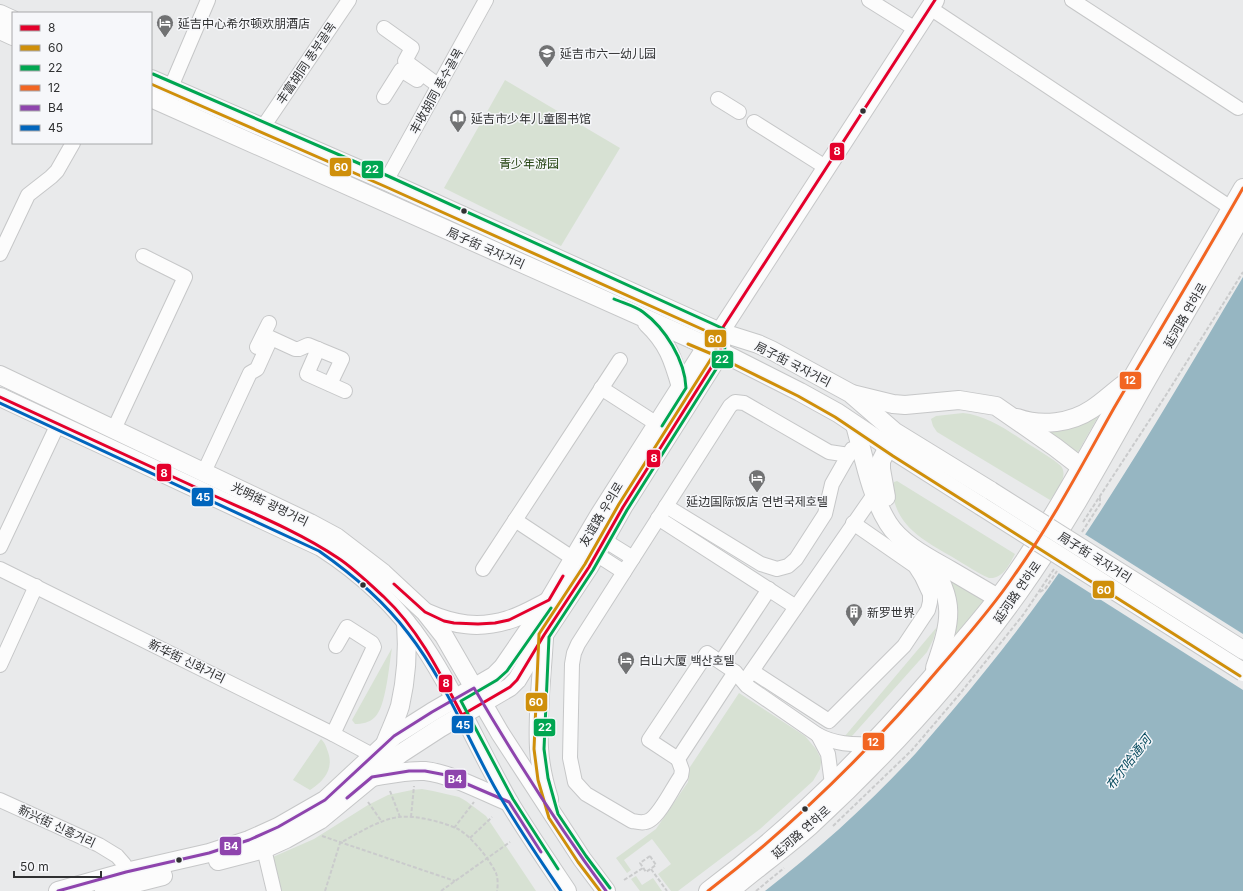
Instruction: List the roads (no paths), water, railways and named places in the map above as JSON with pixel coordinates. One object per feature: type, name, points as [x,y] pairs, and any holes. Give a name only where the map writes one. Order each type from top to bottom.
[{"type":"main road","name":"友谊路 우의로","points":[[478,696],[510,687],[517,680],[600,547],[714,350],[720,332],[933,4]]},
{"type":"main road","points":[[0,14],[12,20]]},
{"type":"main road","points":[[0,30],[12,36]]},
{"type":"main road","name":"局子街 국자거리","points":[[152,79],[263,126],[720,332],[758,344],[771,350],[850,393],[892,440],[981,506],[1243,672]]},
{"type":"main road","name":"局子街 국자거리","points":[[152,98],[639,316],[714,350],[800,392],[838,413],[855,425],[892,440],[991,491],[1243,650]]},
{"type":"main road","name":"延河路 연하로","points":[[1085,474],[1237,211],[1243,188]]},
{"type":"main road","name":"延河路 연하로","points":[[730,891],[809,826],[891,746],[939,694],[1005,599],[1076,504],[1085,474],[1133,377],[1237,211]]},
{"type":"main road","points":[[639,316],[658,333],[664,342],[674,363],[681,387]]},
{"type":"main road","name":"友谊路 우의로","points":[[478,696],[494,676],[504,667],[550,600],[598,517],[681,387],[714,350]]},
{"type":"main road","name":"光明街 광명거리","points":[[0,375],[289,512],[336,537],[383,573],[425,612],[444,636],[500,733],[553,816],[606,891]]},
{"type":"main road","points":[[1009,415],[1025,420],[1046,423],[1067,420],[1093,408],[1133,377]]},
{"type":"main road","points":[[850,393],[893,404],[905,405],[951,400],[969,401],[996,406],[1085,474]]},
{"type":"main road","name":"光明街 광명거리","points":[[0,397],[321,546],[340,559],[361,577],[385,598],[423,644],[509,802],[566,891]]},
{"type":"main road","points":[[1005,599],[939,556],[907,532],[895,517],[885,492],[881,471],[881,461],[892,440],[898,421],[908,414],[968,409],[987,414],[1085,474]]},
{"type":"main road","points":[[855,425],[882,512],[902,540],[1005,599]]},
{"type":"main road","points":[[923,553],[942,583],[948,605],[949,620],[947,631],[932,676]]},
{"type":"main road","name":"延河路 연하로","points":[[708,891],[771,841],[832,784],[891,724],[960,645],[1005,599]]},
{"type":"main road","points":[[425,612],[444,621],[454,623],[468,625],[495,623],[509,620],[550,600]]},
{"type":"main road","points":[[379,751],[399,708],[404,685],[407,636],[406,622]]},
{"type":"main road","points":[[544,635],[539,749],[543,778],[553,816]]},
{"type":"main road","points":[[58,891],[126,872],[209,853],[249,840],[278,827],[325,800],[394,736],[454,699],[478,696]]},
{"type":"main road","points":[[104,891],[264,849],[286,839],[320,820],[400,754],[462,715],[478,696]]},
{"type":"main road","points":[[372,777],[409,771],[425,771],[446,775],[509,802]]},
{"type":"street","points":[[171,87],[208,0]]},
{"type":"street","name":"丰富胡同 풍부골목","points":[[263,126],[350,0]]},
{"type":"street","name":"丰收胡同 풍수골목","points":[[386,181],[486,0]]},
{"type":"street","points":[[869,0],[917,30]]},
{"type":"street","points":[[1072,0],[1238,108]]},
{"type":"street","points":[[933,4],[1237,211]]},
{"type":"street","points":[[384,28],[412,48],[405,61],[437,89]]},
{"type":"street","points":[[384,97],[402,70],[437,89]]},
{"type":"street","points":[[718,99],[739,112]]},
{"type":"street","points":[[754,122],[827,168]]},
{"type":"street","points":[[0,254],[28,195],[57,171],[72,144]]},
{"type":"street","points":[[114,429],[185,277],[143,256]]},
{"type":"street","points":[[204,472],[250,373],[249,364],[269,323]]},
{"type":"street","points":[[250,373],[257,369],[271,338],[295,349],[308,345],[342,359],[330,384]]},
{"type":"street","points":[[318,349],[307,374],[345,392]]},
{"type":"street","points":[[483,570],[620,360]]},
{"type":"street","points":[[599,392],[655,427]]},
{"type":"street","points":[[840,470],[836,461],[829,452],[744,402],[735,402],[730,406],[578,644],[574,653],[572,664],[570,758],[573,776],[579,788],[586,794],[632,821],[650,821],[657,814],[680,776],[682,770],[678,759],[650,740],[707,653],[735,672],[744,684],[818,735],[826,739],[845,744],[871,744]]},
{"type":"street","points":[[0,547],[58,424]]},
{"type":"street","points":[[666,506],[761,564],[771,568],[782,568],[788,566],[796,559],[825,514],[832,484],[854,444],[855,425]]},
{"type":"street","points":[[829,452],[849,455]]},
{"type":"street","points":[[744,684],[875,493]]},
{"type":"street","points":[[518,517],[576,555]]},
{"type":"street","points":[[658,518],[796,607]]},
{"type":"street","points":[[752,671],[829,721],[904,646],[928,610],[930,594],[915,566],[854,523]]},
{"type":"street","points":[[600,547],[633,558]]},
{"type":"street","points":[[600,547],[624,572]]},
{"type":"street","name":"新华街 신화거리","points":[[0,569],[333,734],[379,751]]},
{"type":"street","points":[[0,665],[36,586]]},
{"type":"street","points":[[721,662],[769,589]]},
{"type":"street","points":[[333,734],[374,647],[372,643],[347,627],[336,646]]},
{"type":"street","points":[[678,759],[735,672]]},
{"type":"street","points":[[818,735],[828,754],[832,784]]},
{"type":"street","name":"新兴街 신흥거리","points":[[0,800],[99,845],[117,856],[124,864],[126,872]]},
{"type":"street","points":[[264,849],[274,891]]},
{"type":"water","name":"布尔哈通河","points":[[1243,277],[1243,891],[765,891],[844,825],[899,772],[989,667],[1047,590],[1099,514],[1196,357]]},
{"type":"place","name":"延吉中心希尔顿欢朋酒店","points":[[165,38]]},
{"type":"place","name":"延吉市六一幼儿园","points":[[547,68]]},
{"type":"place","name":"延吉市少年儿童图书馆","points":[[458,133]]},
{"type":"place","name":"延边国际饭店 연변국제호텔","points":[[757,493]]},
{"type":"place","name":"新罗世界","points":[[854,627]]},
{"type":"place","name":"白山大厦 백산호텔","points":[[626,675]]},
{"type":"park label","name":"青少年游园","points":[[529,163]]}]
